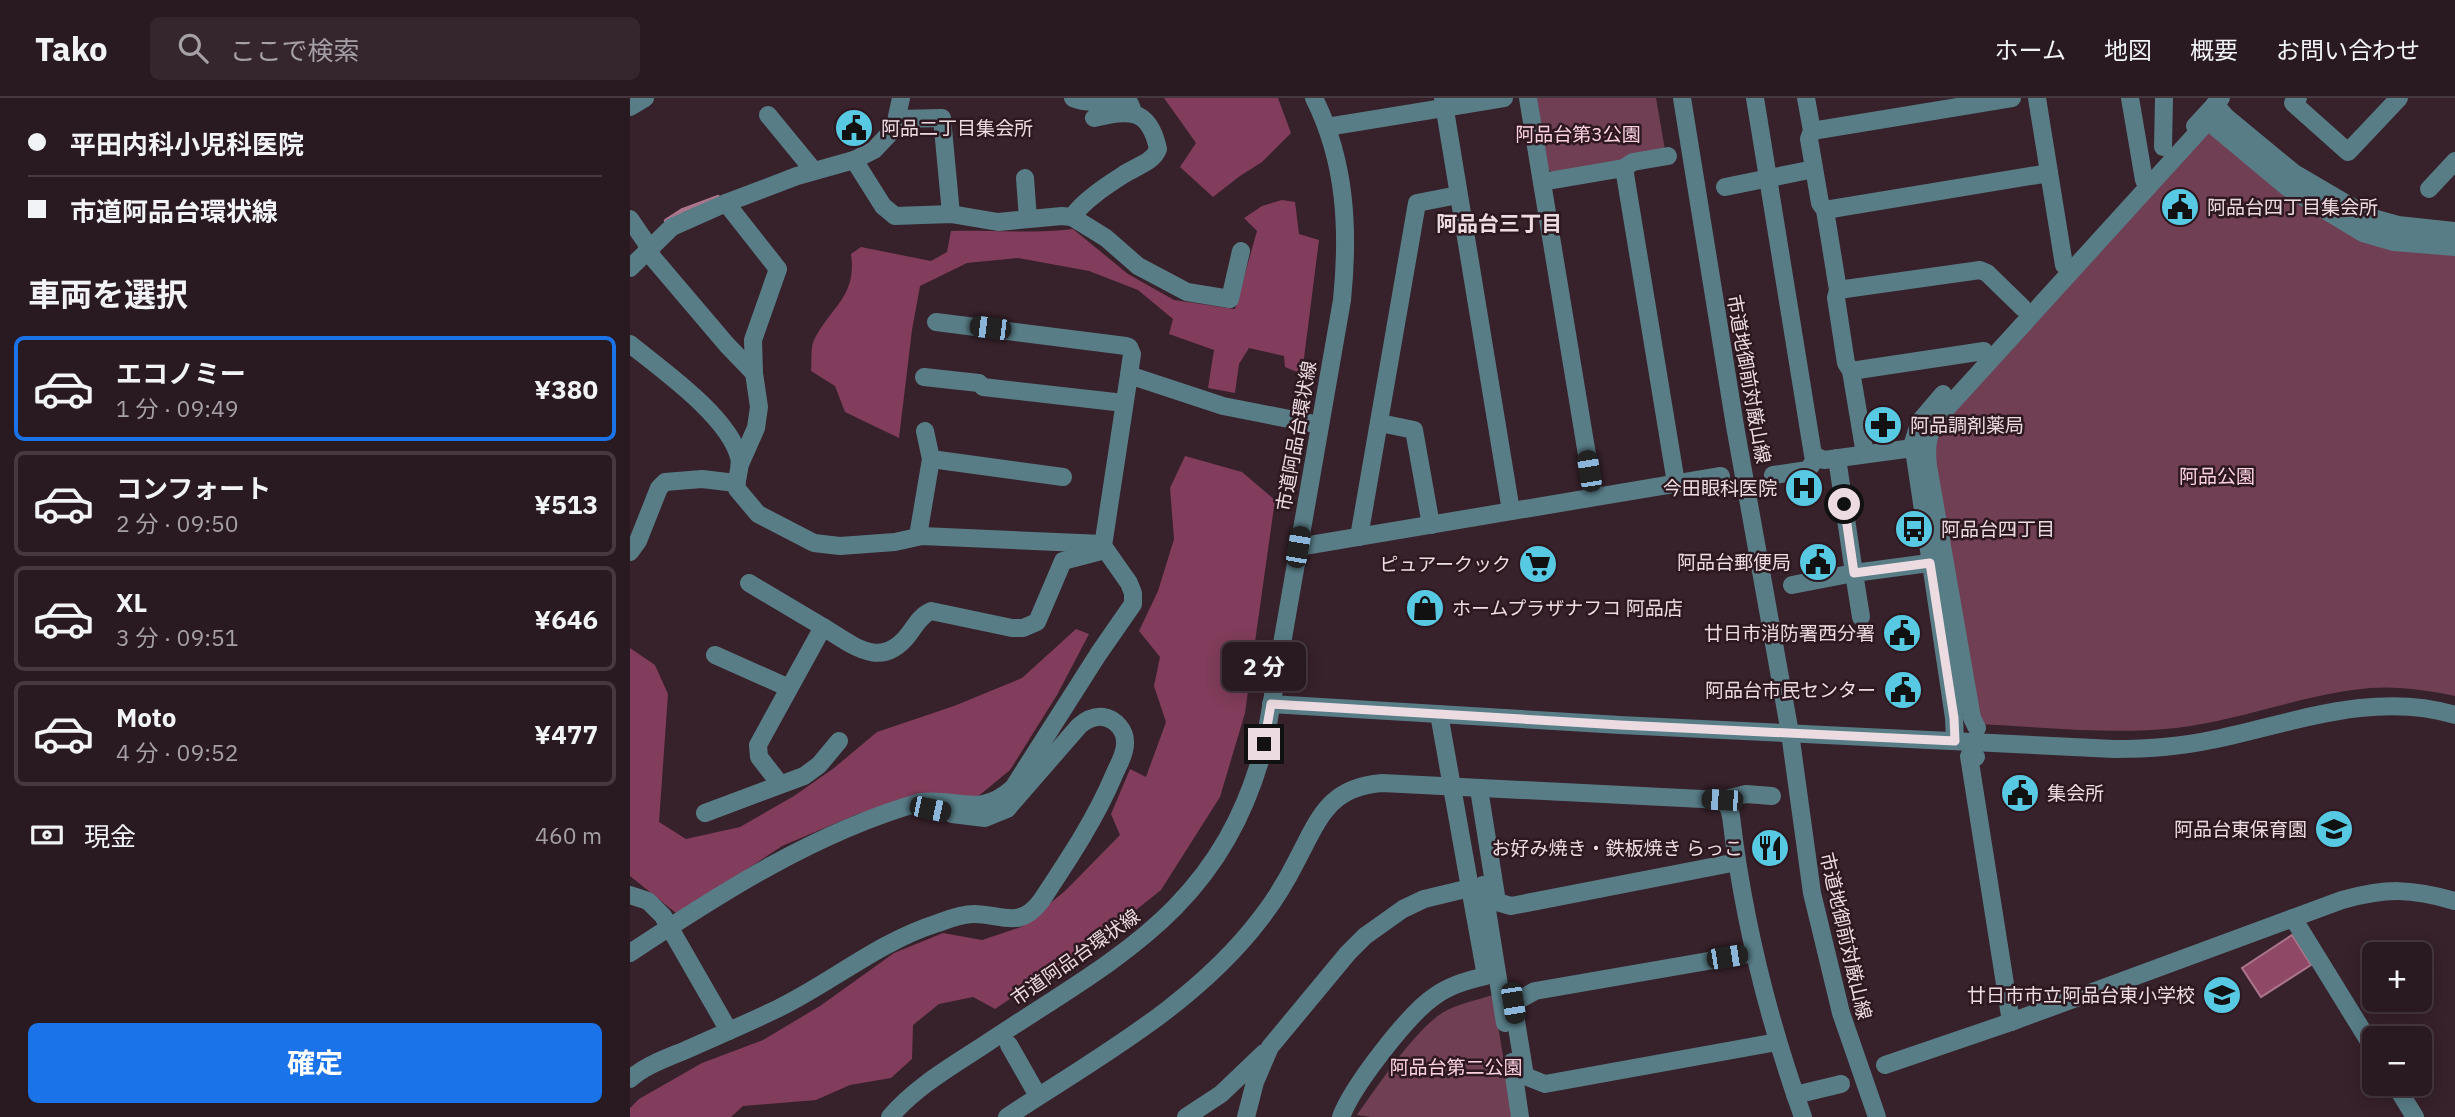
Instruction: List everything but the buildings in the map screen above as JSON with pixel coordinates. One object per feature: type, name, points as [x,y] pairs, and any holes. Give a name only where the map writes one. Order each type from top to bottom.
[{"type":"street","points":[[630,107],[645,98]]},
{"type":"street","points":[[630,268],[647,244],[672,227],[810,167],[854,160],[874,150],[883,142],[897,119],[901,98]]},
{"type":"street","points":[[1073,98],[1081,101],[1126,102],[1133,113]]},
{"type":"street","name":"市道阿品台環状線","points":[[890,1117],[929,1082],[1140,940],[1183,901],[1219,854],[1246,802],[1264,747],[1342,300],[1346,262],[1342,188],[1327,127],[1314,98]]},
{"type":"street","points":[[1327,127],[1444,103],[1504,98]]},
{"type":"street","points":[[1528,98],[1594,497]]},
{"type":"street","name":"市道地御前対厳山線","points":[[1682,98],[1735,426],[1790,733],[1805,852],[1818,923],[1846,1032],[1877,1117]]},
{"type":"street","points":[[1755,98],[1812,451],[1816,458],[1824,460],[1913,448]]},
{"type":"street","points":[[1806,98],[1812,131],[1809,139],[1820,203],[1825,210],[1846,363],[1851,371],[1865,454]]},
{"type":"street","points":[[1812,131],[2012,98]]},
{"type":"street","points":[[2037,98],[2064,265]]},
{"type":"street","points":[[2130,98],[2144,180]]},
{"type":"street","points":[[2163,147],[2164,98]]},
{"type":"street","points":[[2298,98],[2294,103],[2348,152],[2399,98]]},
{"type":"street","points":[[1955,741],[1954,718],[1913,448],[1915,432],[1920,421],[2023,308],[2218,101],[2226,117],[2294,173],[2368,218],[2398,225],[2455,231]]},
{"type":"street","points":[[1444,103],[1511,511]]},
{"type":"street","points":[[1072,217],[1101,190],[1156,155],[1156,143],[1141,116],[1120,112],[1094,118]]},
{"type":"street","points":[[768,115],[810,167]]},
{"type":"street","points":[[897,119],[942,118],[951,214]]},
{"type":"street","points":[[1977,728],[1972,718],[1928,466],[1929,432],[1936,420],[2208,121],[2214,131],[2287,187],[2363,233],[2394,242],[2455,247]]},
{"type":"street","points":[[1542,182],[1624,168],[1633,162],[1668,156]]},
{"type":"street","points":[[854,160],[888,212],[904,216],[951,214],[995,222],[1072,217],[1106,238],[1133,263],[1191,293],[1230,299],[1241,251]]},
{"type":"street","points":[[2429,189],[2455,161]]},
{"type":"street","points":[[1624,168],[1676,483]]},
{"type":"street","points":[[1725,187],[1814,169]]},
{"type":"street","points":[[1825,210],[2049,173]]},
{"type":"street","points":[[1025,178],[1028,219]]},
{"type":"street","points":[[1359,537],[1418,203],[1458,195]]},
{"type":"street","points":[[726,203],[778,269],[753,340],[759,407],[756,428],[740,464],[736,483],[739,494],[758,514],[814,543],[827,545],[895,542],[918,536],[1104,547]]},
{"type":"street","points":[[630,219],[653,258],[754,373]]},
{"type":"street","points":[[1838,290],[1980,270],[1987,273],[2023,308]]},
{"type":"street","points":[[630,953],[783,858],[839,833],[911,805],[930,801],[973,807],[1005,796],[1013,789],[1098,653],[1133,604],[1129,583],[1104,547],[1131,350],[1126,346],[936,322]]},
{"type":"street","points":[[630,344],[705,406],[736,450],[740,464]]},
{"type":"street","points":[[1851,371],[1984,351]]},
{"type":"street","points":[[1129,375],[1223,406],[1320,425]]},
{"type":"street","points":[[924,377],[979,383],[983,387],[1124,403]]},
{"type":"street","points":[[1380,423],[1414,430],[1431,525]]},
{"type":"street","points":[[918,536],[931,459],[925,431]]},
{"type":"street","points":[[1773,475],[1808,471],[1816,458]]},
{"type":"street","points":[[1837,458],[1861,617]]},
{"type":"street","points":[[931,459],[1063,477]]},
{"type":"street","points":[[1298,547],[1720,477]]},
{"type":"street","points":[[630,552],[638,541],[659,488],[665,482],[702,479],[736,483]]},
{"type":"street","points":[[749,583],[871,653],[883,653],[895,649],[923,615],[931,611],[1012,628],[1023,628],[1037,622],[1063,561],[1104,547]]},
{"type":"street","points":[[1792,585],[1930,563]]},
{"type":"street","points":[[780,784],[759,757],[758,745],[823,627]]},
{"type":"street","points":[[715,655],[789,688]]},
{"type":"street","points":[[1271,704],[2114,749],[2154,748],[2207,741],[2354,708],[2412,706],[2455,715]]},
{"type":"street","points":[[1439,714],[1466,788],[1497,902],[1511,906],[1737,863]]},
{"type":"street","points":[[630,1079],[650,1066],[781,1007],[887,943],[920,929],[964,914],[1015,919],[1030,913],[1041,901],[1100,809],[1123,754],[1124,734],[1110,719],[1097,717],[1084,722],[1013,803],[993,816],[969,818],[911,805]]},
{"type":"street","points":[[705,813],[804,776],[819,765],[839,741]]},
{"type":"street","points":[[1976,757],[1969,756],[2011,1022]]},
{"type":"street","points":[[1018,1114],[1038,1096],[1152,1021],[1224,962],[1273,902],[1318,817],[1335,799],[1357,787],[1369,784],[1722,800],[1746,794],[1772,796]]},
{"type":"street","points":[[1341,1117],[1357,1085],[1417,1011],[1443,990],[1486,976],[1470,887],[1466,788]]},
{"type":"street","points":[[1466,788],[1520,1117]]},
{"type":"street","points":[[1722,800],[1729,808],[1731,816],[1754,953],[1777,1042],[1802,1117]]},
{"type":"street","points":[[1186,1117],[1221,1094],[1270,1047],[1364,936],[1393,915],[1424,899],[1470,887]]},
{"type":"street","points":[[1885,1066],[2342,900],[2372,892],[2400,890],[2428,893],[2455,901]]},
{"type":"street","points":[[630,895],[648,901],[663,916],[729,1031]]},
{"type":"street","points":[[2293,918],[2362,1030]]},
{"type":"street","points":[[1754,953],[1535,992],[1513,1003],[1525,1076],[1545,1084],[1777,1042]]},
{"type":"street","points":[[1009,1045],[1038,1096]]},
{"type":"street","points":[[1221,1094],[1245,1117],[1255,1082],[1270,1047]]},
{"type":"street","points":[[1795,1096],[1841,1084]]},
{"type":"street","points":[[2403,1096],[2415,1117]]},
{"type":"green space","name":"阿品台第3公園","points":[[1536,98],[1656,98],[1665,150],[1660,155],[1553,173],[1548,169]]},
{"type":"green space","name":"阿品公園","points":[[2206,131],[2455,253],[2455,696],[2413,689],[2370,688],[2321,696],[2201,724],[2152,730],[2077,730],[1978,724],[1936,467],[1935,445],[1941,425]]},
{"type":"green space","name":"阿品台第二公園","points":[[1493,995],[1513,1117],[1357,1115],[1396,1060],[1431,1021],[1454,1007]]},
{"type":"shaded area","points":[[1164,98],[1278,98],[1291,133],[1262,162],[1213,197],[1180,167],[1196,143]]},
{"type":"shaded area","points":[[1282,200],[1295,202],[1299,234],[1319,240],[1302,374],[1285,367],[1284,356],[1249,348],[1239,364],[1235,393],[1208,388],[1214,350],[1169,334],[1173,319],[1138,290],[1089,271],[1018,258],[967,263],[920,286],[899,438],[845,412],[835,386],[811,371],[813,341],[847,291],[852,268],[851,254],[861,247],[931,261],[947,252],[951,231],[1027,232],[1073,229],[1128,274],[1174,300],[1235,309],[1257,231],[1244,218],[1262,206]]},
{"type":"shaded area","points":[[1185,456],[1242,472],[1275,500],[1245,713],[1220,797],[1161,890],[1101,938],[995,1009],[973,997],[939,1004],[913,1025],[912,1059],[891,1078],[850,1085],[816,1100],[743,1106],[731,1117],[630,1117],[630,1108],[639,1099],[702,1063],[763,1040],[820,1006],[894,953],[943,933],[982,940],[1021,927],[1065,891],[1120,835],[1111,814],[1130,769],[1146,777],[1166,722],[1154,686],[1160,657],[1139,631],[1158,591],[1174,539],[1170,488]]},
{"type":"shaded area","points":[[1076,629],[1089,634],[1057,695],[1010,770],[970,803],[912,800],[860,813],[782,846],[710,894],[676,913],[630,876],[630,648],[655,665],[668,694],[659,822],[686,839],[740,827],[794,796],[834,768],[877,732],[954,706],[1022,678]]},
{"type":"shaded area","points":[[2292,935],[2311,965],[2261,997],[2242,968]]},
{"type":"waterway","points":[[666,221],[683,210],[718,197]]},
{"type":"place","name":"阿品二丁目集会所","points":[[854,128]]},
{"type":"place","name":"阿品台四丁目集会所","points":[[2180,207]]},
{"type":"place","name":"阿品調剤薬局","points":[[1883,425]]},
{"type":"place","name":"今田眼科医院","points":[[1804,488]]},
{"type":"place","name":"阿品台四丁目","points":[[1914,529]]},
{"type":"place","name":"阿品台郵便局","points":[[1818,562]]},
{"type":"place","name":"ピュアークック","points":[[1538,564]]},
{"type":"place","name":"ホームプラザナフコ 阿品店","points":[[1425,608]]},
{"type":"place","name":"廿日市消防署西分署","points":[[1902,633]]},
{"type":"place","name":"阿品台市民センター","points":[[1903,690]]},
{"type":"place","name":"集会所","points":[[2020,793]]},
{"type":"place","name":"阿品台東保育園","points":[[2334,829]]},
{"type":"place","name":"お好み焼き・鉄板焼き らっこ","points":[[1770,848]]},
{"type":"place","name":"廿日市市立阿品台東小学校","points":[[2222,995]]},
{"type":"district","name":"阿品台三丁目","points":[[1499,223]]},
{"type":"route","points":[[1264,744],[1271,704],[1620,725],[1955,741],[1954,718],[1930,563],[1854,573],[1844,504]]}]
